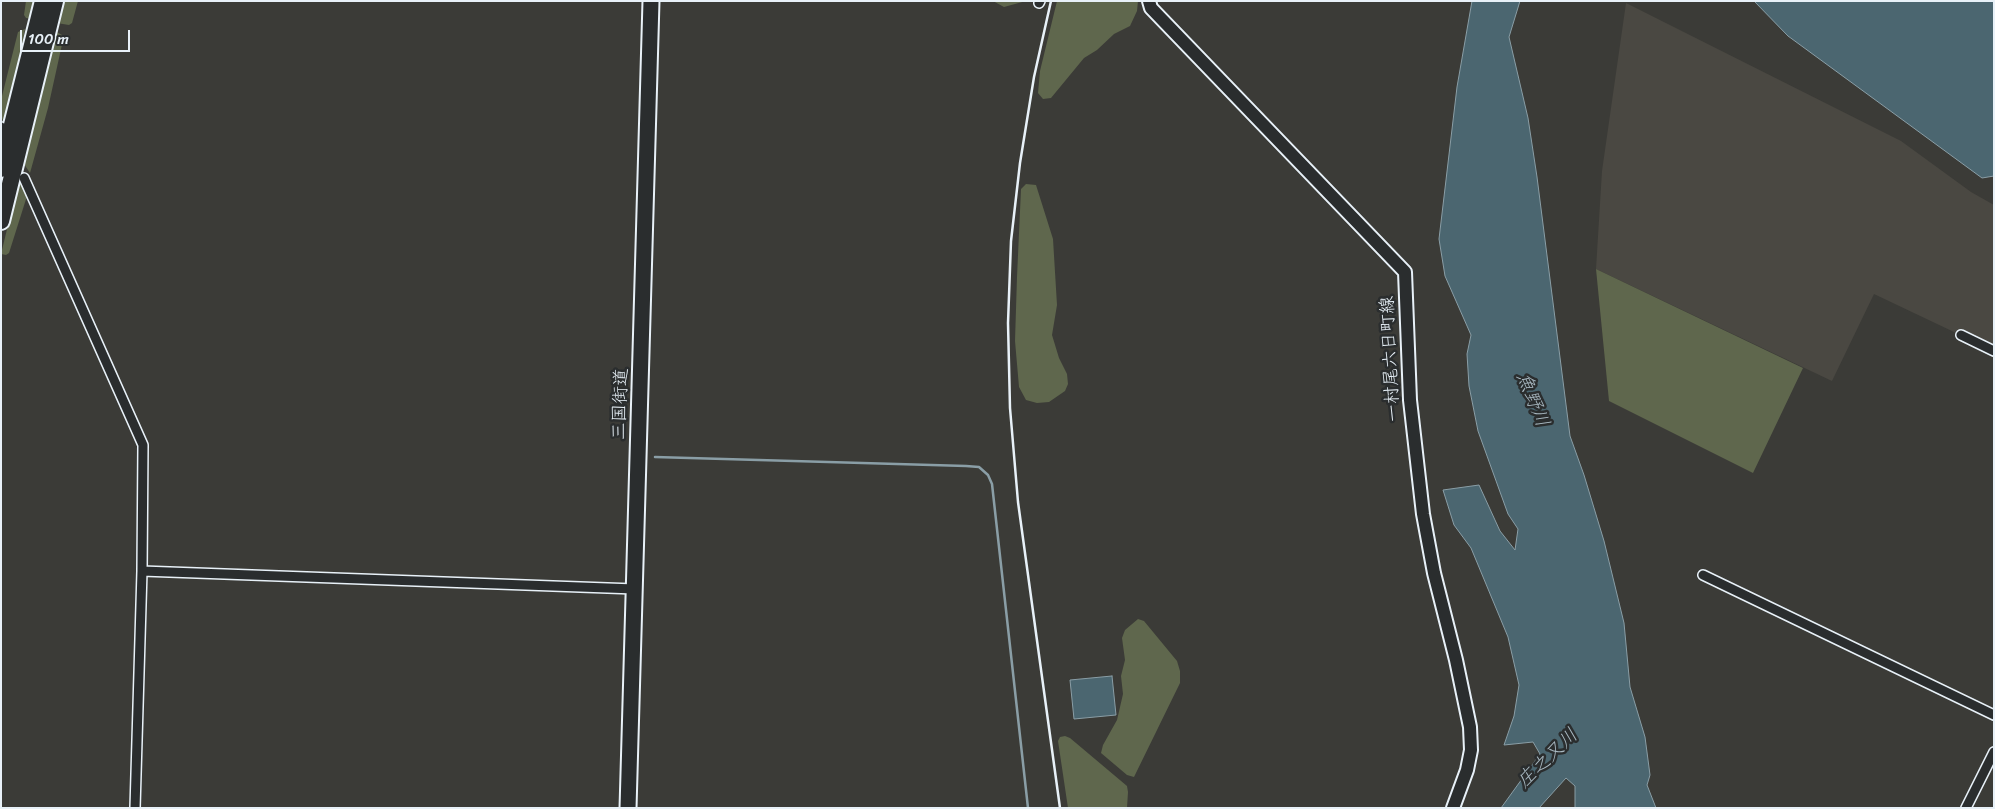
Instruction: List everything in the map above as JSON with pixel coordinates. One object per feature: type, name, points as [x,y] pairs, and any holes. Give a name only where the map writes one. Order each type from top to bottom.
[{"type":"highway","points":[[1,221],[40,33],[43,1]]},
{"type":"highway","points":[[1,170],[40,33],[55,1]]},
{"type":"highway","name":"三国街道","points":[[628,808],[651,1]]},
{"type":"main road","name":"一村尾六日町線","points":[[1149,1],[1151,8],[1405,272],[1410,400],[1422,504],[1434,574],[1456,660],[1470,728],[1471,750],[1467,770],[1453,808]]},
{"type":"street","points":[[24,178],[143,445],[142,571],[135,808]]},
{"type":"street","points":[[1961,336],[1994,351]]},
{"type":"street","points":[[142,571],[635,589]]},
{"type":"street","points":[[1703,575],[1994,715]]},
{"type":"street","points":[[1966,808],[1994,752]]},
{"type":"shaded area","points":[[1626,3],[1901,141],[1971,192],[1994,205],[1994,351],[1874,294],[1832,381],[1596,269],[1602,171]]},
{"type":"green space","points":[[26,1],[78,1],[72,23],[69,25],[26,18],[24,15]]},
{"type":"green space","points":[[993,1],[1026,1],[1004,7]]},
{"type":"green space","points":[[1057,1],[1138,1],[1137,11],[1130,26],[1114,34],[1097,50],[1084,58],[1051,98],[1043,99],[1038,93],[1040,71]]},
{"type":"green space","points":[[25,29],[5,125],[1,116],[1,100],[18,32]]},
{"type":"green space","points":[[55,31],[62,35],[63,40],[48,108],[30,173],[24,164]]},
{"type":"green space","points":[[19,180],[27,196],[9,253],[6,255],[1,254]]},
{"type":"green space","points":[[1026,184],[1036,185],[1053,239],[1057,305],[1052,335],[1059,358],[1067,374],[1068,384],[1065,391],[1049,402],[1037,403],[1026,400],[1019,387],[1015,341],[1021,189]]},
{"type":"green space","points":[[1596,269],[1803,368],[1753,473],[1609,401]]},
{"type":"green space","points":[[1138,619],[1144,621],[1177,661],[1180,671],[1180,683],[1134,777],[1127,775],[1101,753],[1103,745],[1117,720],[1123,694],[1121,676],[1125,660],[1122,638],[1125,630]]},
{"type":"green space","points":[[1060,737],[1070,738],[1127,786],[1127,808],[1068,808],[1058,741]]},
{"type":"water","points":[[1472,1],[1520,1],[1509,37],[1528,118],[1570,436],[1604,541],[1624,623],[1630,687],[1645,737],[1650,775],[1647,785],[1656,808],[1575,808],[1575,786],[1566,778],[1539,808],[1501,808],[1540,754],[1533,742],[1504,745],[1514,716],[1519,685],[1508,637],[1471,548],[1454,525],[1443,490],[1479,485],[1500,531],[1515,550],[1518,529],[1508,514],[1478,431],[1469,386],[1467,354],[1471,335],[1445,276],[1439,239],[1457,87]]},
{"type":"water","points":[[1754,1],[1994,1],[1994,176],[1982,178],[1788,36]]},
{"type":"water","points":[[1112,676],[1116,715],[1074,719],[1070,680]]},
{"type":"waterway","points":[[655,457],[966,466],[979,467],[988,475],[992,484],[1028,808]]},
{"type":"railway","points":[[1051,1],[1034,77],[1020,163],[1011,241],[1008,323],[1010,408],[1018,502],[1060,808]]},
{"type":"water label","name":"魚野川","points":[[1532,400]]},
{"type":"water label","name":"庄之又川","points":[[1548,759]]}]
